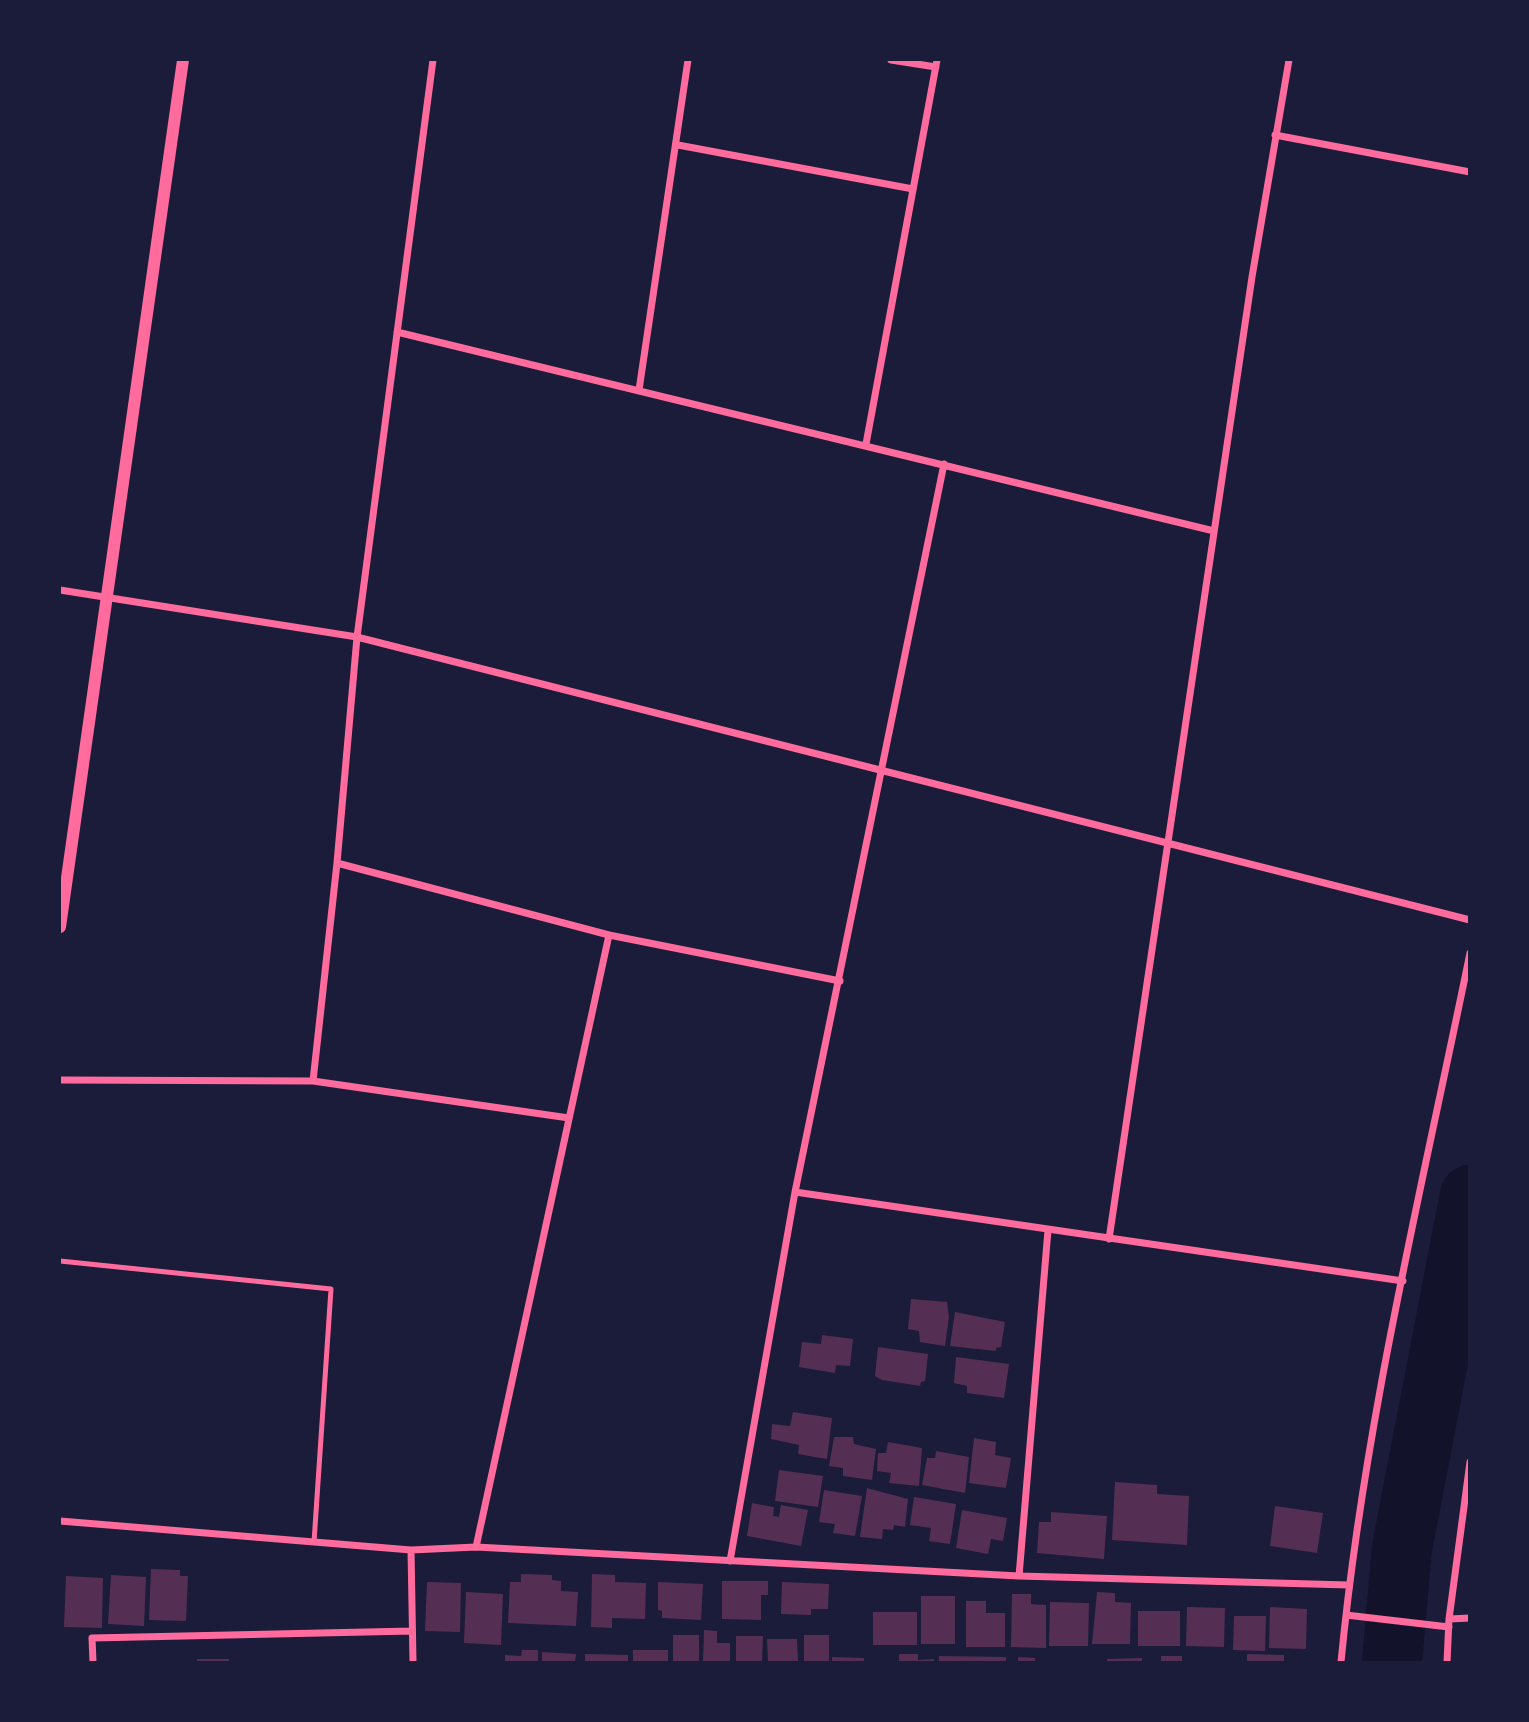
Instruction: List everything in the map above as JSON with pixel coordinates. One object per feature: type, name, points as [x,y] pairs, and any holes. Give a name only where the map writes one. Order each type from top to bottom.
[{"type":"street","points":[[60,927],[183,60]]},
{"type":"street","points":[[313,1081],[337,863],[357,637],[433,60]]},
{"type":"street","points":[[639,390],[678,145],[688,60]]},
{"type":"street","points":[[866,444],[936,63],[891,60]]},
{"type":"street","points":[[1108,1239],[1170,843],[1214,531],[1289,60]]},
{"type":"street","points":[[1276,135],[1469,172]]},
{"type":"street","points":[[678,145],[913,189]]},
{"type":"street","points":[[397,332],[866,444],[1214,531]]},
{"type":"street","points":[[730,1561],[795,1192],[944,464]]},
{"type":"street","points":[[60,590],[108,595],[357,637],[1469,920]]},
{"type":"street","points":[[337,863],[609,935],[840,981]]},
{"type":"street","points":[[476,1547],[609,935]]},
{"type":"street","points":[[1341,1662],[1349,1585],[1372,1427],[1469,953]]},
{"type":"street","points":[[60,1080],[313,1081],[569,1118]]},
{"type":"street","points":[[795,1192],[1403,1281]]},
{"type":"street","points":[[1020,1576],[1048,1230]]},
{"type":"street","points":[[1447,1662],[1449,1623],[1469,1462]]},
{"type":"street","points":[[60,1521],[411,1550],[476,1547],[1020,1576],[1349,1585]]},
{"type":"street","points":[[411,1550],[413,1662]]},
{"type":"street","points":[[1346,1615],[1449,1623],[1469,1618]]},
{"type":"street","points":[[93,1662],[92,1638],[412,1631]]},
{"type":"lane","points":[[60,1261],[331,1289],[314,1542]]},
{"type":"building","points":[[911,1299],[947,1302],[949,1317],[945,1346],[920,1342],[919,1331],[908,1329]]},
{"type":"building","points":[[955,1312],[1005,1322],[1001,1347],[996,1348],[996,1351],[950,1346]]},
{"type":"building","points":[[822,1335],[853,1339],[850,1366],[836,1365],[835,1373],[799,1367],[802,1342],[821,1344]]},
{"type":"building","points":[[878,1347],[928,1354],[925,1381],[921,1382],[920,1386],[882,1380],[875,1376]]},
{"type":"building","points":[[956,1357],[1009,1364],[1004,1398],[967,1393],[967,1386],[954,1383]]},
{"type":"building","points":[[793,1412],[832,1418],[827,1459],[798,1454],[799,1445],[771,1439],[772,1424],[790,1426]]},
{"type":"building","points":[[834,1437],[853,1437],[854,1444],[876,1449],[872,1480],[843,1476],[843,1468],[829,1466]]},
{"type":"building","points":[[974,1438],[996,1442],[995,1455],[1011,1458],[1006,1488],[969,1483]]},
{"type":"building","points":[[888,1442],[922,1448],[919,1486],[889,1483],[891,1473],[877,1471],[878,1453],[886,1453]]},
{"type":"building","points":[[936,1451],[969,1457],[965,1493],[922,1485],[927,1458],[935,1458]]},
{"type":"building","points":[[779,1470],[823,1476],[818,1507],[775,1501]]},
{"type":"building","points":[[1115,1482],[1157,1485],[1157,1494],[1189,1496],[1187,1545],[1112,1540]]},
{"type":"building","points":[[867,1488],[908,1499],[905,1527],[894,1525],[893,1530],[883,1529],[882,1539],[860,1537]]},
{"type":"building","points":[[824,1490],[862,1496],[855,1536],[833,1533],[835,1524],[819,1522]]},
{"type":"building","points":[[914,1497],[956,1504],[950,1544],[929,1541],[931,1528],[910,1525]]},
{"type":"building","points":[[752,1503],[774,1507],[773,1516],[779,1517],[781,1505],[808,1510],[801,1546],[747,1536]]},
{"type":"building","points":[[1275,1506],[1323,1513],[1317,1553],[1270,1546]]},
{"type":"building","points":[[962,1510],[1007,1518],[1003,1541],[991,1539],[988,1554],[956,1548]]},
{"type":"building","points":[[1051,1512],[1107,1516],[1104,1559],[1037,1553],[1039,1522],[1051,1522]]},
{"type":"building","points":[[151,1569],[180,1570],[180,1576],[188,1576],[186,1621],[149,1620]]},
{"type":"building","points":[[521,1574],[552,1575],[552,1580],[561,1581],[561,1591],[578,1592],[576,1626],[508,1623],[510,1582],[521,1582]]},
{"type":"building","points":[[592,1574],[615,1575],[615,1582],[646,1583],[645,1619],[612,1618],[612,1628],[591,1627]]},
{"type":"building","points":[[111,1575],[146,1577],[144,1626],[108,1624]]},
{"type":"building","points":[[66,1576],[103,1578],[102,1628],[64,1627]]},
{"type":"building","points":[[722,1581],[768,1581],[768,1595],[761,1595],[761,1620],[722,1619]]},
{"type":"building","points":[[427,1582],[461,1583],[460,1632],[425,1631]]},
{"type":"building","points":[[658,1582],[703,1584],[701,1620],[662,1618],[662,1611],[658,1610]]},
{"type":"building","points":[[782,1582],[829,1584],[828,1609],[811,1609],[811,1615],[781,1614]]},
{"type":"building","points":[[466,1592],[503,1594],[501,1645],[464,1643]]},
{"type":"building","points":[[1097,1592],[1115,1593],[1115,1602],[1131,1603],[1130,1644],[1092,1644]]},
{"type":"building","points":[[1012,1594],[1031,1594],[1031,1604],[1046,1605],[1046,1648],[1011,1647]]},
{"type":"building","points":[[921,1596],[955,1596],[955,1644],[921,1644]]},
{"type":"building","points":[[966,1601],[986,1601],[986,1613],[1005,1613],[1005,1647],[966,1647]]},
{"type":"building","points":[[1050,1602],[1089,1603],[1088,1646],[1049,1646]]},
{"type":"building","points":[[1187,1607],[1225,1608],[1224,1647],[1186,1646]]},
{"type":"building","points":[[1270,1607],[1307,1609],[1306,1649],[1269,1648]]},
{"type":"building","points":[[1138,1611],[1180,1611],[1180,1646],[1138,1646]]},
{"type":"building","points":[[873,1612],[917,1612],[917,1645],[873,1645]]},
{"type":"building","points":[[1234,1616],[1266,1616],[1265,1651],[1233,1650]]},
{"type":"building","points":[[704,1630],[717,1631],[717,1643],[730,1643],[730,1662],[703,1662]]},
{"type":"building","points":[[673,1635],[699,1635],[699,1662],[673,1662]]},
{"type":"building","points":[[804,1635],[829,1635],[829,1662],[804,1662]]},
{"type":"building","points":[[736,1636],[763,1636],[762,1662],[736,1662]]},
{"type":"building","points":[[767,1639],[797,1639],[798,1662],[768,1662]]},
{"type":"building","points":[[522,1650],[538,1650],[538,1662],[505,1662],[505,1655],[521,1656]]},
{"type":"building","points":[[633,1650],[668,1650],[668,1662],[633,1662]]},
{"type":"building","points":[[542,1652],[576,1654],[575,1662],[542,1662]]},
{"type":"building","points":[[585,1654],[628,1655],[628,1662],[585,1662]]},
{"type":"building","points":[[899,1654],[918,1654],[918,1660],[934,1659],[934,1662],[899,1662]]},
{"type":"building","points":[[1247,1654],[1284,1655],[1284,1662],[1247,1662]]},
{"type":"building","points":[[939,1656],[1006,1657],[1006,1662],[939,1662]]},
{"type":"building","points":[[1161,1656],[1182,1656],[1182,1662],[1161,1662]]},
{"type":"building","points":[[832,1657],[864,1658],[864,1662],[832,1662]]},
{"type":"building","points":[[1018,1657],[1035,1658],[1035,1662],[1018,1662]]},
{"type":"building","points":[[1142,1658],[1142,1662],[1107,1662],[1107,1659]]},
{"type":"building","points":[[197,1659],[229,1659],[229,1662],[197,1662]]},
{"type":"waterway","points":[[1392,1662],[1402,1548],[1470,1195]]}]
